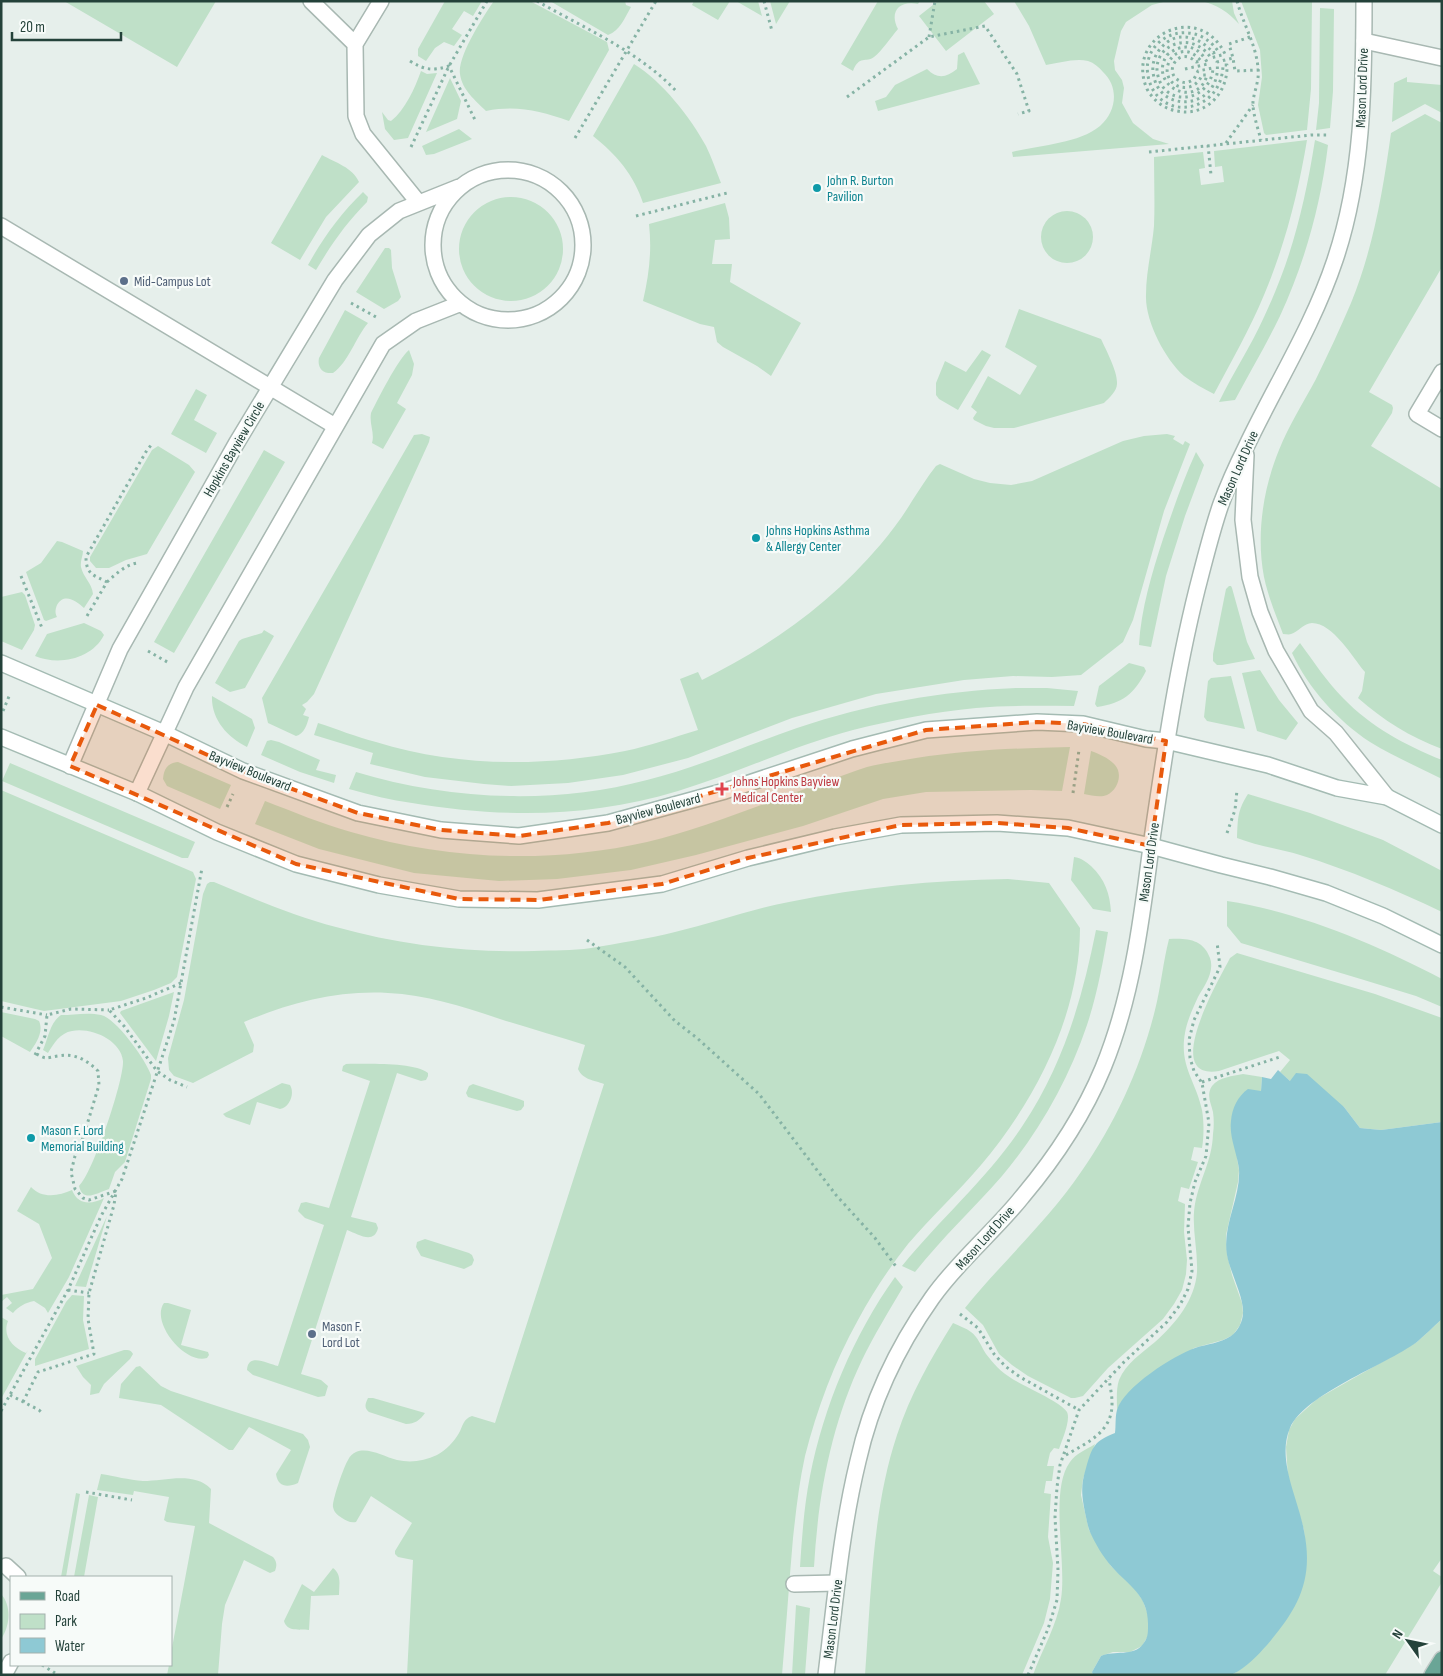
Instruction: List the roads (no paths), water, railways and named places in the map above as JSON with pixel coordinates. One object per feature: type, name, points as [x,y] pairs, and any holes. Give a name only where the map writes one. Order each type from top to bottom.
[{"type":"main road","points":[[1432,1675],[1442,1659]]},
{"type":"street","points":[[311,1],[355,44]]},
{"type":"street","points":[[381,1],[355,44],[356,116],[363,134],[418,202]]},
{"type":"street","name":"Mason Lord Drive","points":[[826,1675],[842,1544],[858,1459],[872,1413],[890,1369],[911,1330],[934,1295],[1021,1199],[1056,1153],[1082,1110],[1102,1070],[1119,1024],[1131,975],[1152,846],[1166,741],[1200,577],[1221,504],[1247,446],[1320,300],[1336,257],[1352,194],[1361,131],[1364,1]]},
{"type":"street","points":[[1364,42],[1442,58]]},
{"type":"street","name":"Hopkins Bayview Circle","points":[[70,766],[120,649],[270,387],[335,280],[369,234],[399,211],[459,187],[482,174],[508,169],[534,174],[557,187],[574,207],[583,232],[583,259],[574,284],[556,304],[533,317],[507,321],[482,317],[459,304],[444,287],[434,267],[432,245],[435,223],[444,203],[459,187]]},
{"type":"street","points":[[1,226],[336,426]]},
{"type":"street","points":[[136,793],[186,687],[383,344],[416,321],[459,304]]},
{"type":"street","points":[[1442,372],[1417,414],[1442,429]]},
{"type":"street","points":[[1247,446],[1243,520],[1250,576],[1260,612],[1276,651],[1311,711],[1336,733],[1387,797]]},
{"type":"street","name":"Bayview Boulevard","points":[[1,663],[164,733],[243,771],[358,813],[442,830],[519,836],[608,823],[725,791],[852,750],[926,730],[1037,722],[1083,724],[1268,765],[1337,788],[1387,797],[1442,825]]},
{"type":"street","points":[[1,736],[136,793],[217,832],[296,864],[379,885],[459,899],[538,900],[662,884],[748,858],[835,837],[901,825],[997,823],[1059,827],[1152,846],[1326,893],[1383,916],[1442,945]]},
{"type":"street","points":[[6,1566],[17,1576]]},
{"type":"street","points":[[794,1584],[837,1583]]},
{"type":"street","points":[[4,1675],[10,1664]]},
{"type":"water","points":[[1278,1070],[1290,1081],[1296,1073],[1307,1074],[1344,1107],[1360,1128],[1381,1130],[1442,1122],[1442,1319],[1417,1342],[1403,1351],[1328,1392],[1298,1416],[1290,1428],[1286,1440],[1287,1466],[1307,1548],[1305,1579],[1295,1606],[1278,1632],[1260,1653],[1243,1668],[1230,1675],[1093,1675],[1092,1672],[1101,1656],[1134,1651],[1139,1648],[1147,1638],[1148,1626],[1142,1599],[1105,1559],[1089,1530],[1082,1492],[1088,1461],[1092,1450],[1098,1442],[1115,1433],[1117,1410],[1121,1401],[1139,1382],[1162,1365],[1186,1352],[1227,1338],[1234,1334],[1240,1326],[1243,1307],[1227,1255],[1226,1244],[1239,1180],[1239,1169],[1231,1133],[1232,1116],[1236,1103],[1244,1092],[1248,1089],[1261,1091],[1262,1077],[1271,1079]]},
{"type":"place","name":"John R. Burton Pavilion","points":[[817,188]]},
{"type":"place","name":"Mid-Campus Lot","points":[[124,281]]},
{"type":"place","name":"Johns Hopkins Asthma & Allergy Center","points":[[756,538]]},
{"type":"place","name":"Johns Hopkins Bayview Medical Center","points":[[722,789]]},
{"type":"place","name":"Mason F. Lord Memorial Building","points":[[31,1138]]},
{"type":"place","name":"Mason F. Lord Lot","points":[[312,1334]]}]
